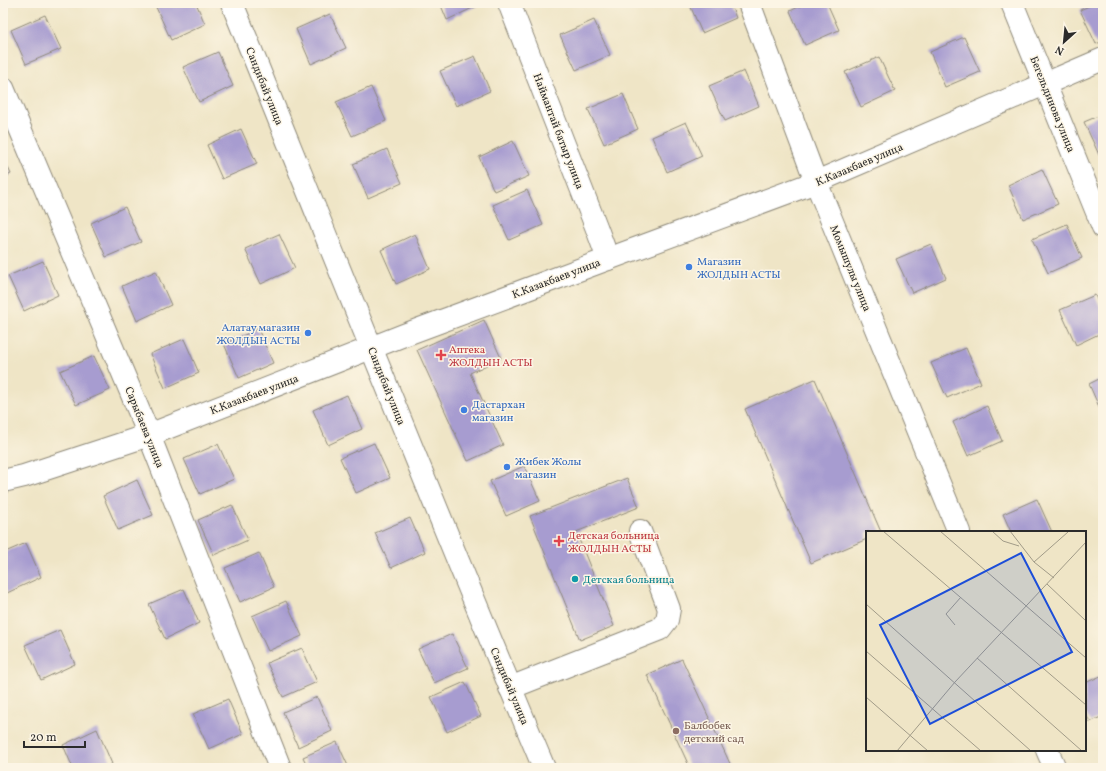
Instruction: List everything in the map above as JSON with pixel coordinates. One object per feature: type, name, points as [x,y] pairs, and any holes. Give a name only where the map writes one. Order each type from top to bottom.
[{"type":"street","name":"Сандибай улица","points":[[232,3],[371,348],[544,768]]},
{"type":"street","name":"Наймантай батыр улица","points":[[509,3],[608,258]]},
{"type":"street","name":"Момышулы улица","points":[[749,3],[816,182],[959,531]]},
{"type":"street","name":"Бегельдинова улица","points":[[1012,3],[1103,227]]},
{"type":"street","name":"К.Казакбаев улица","points":[[3,481],[24,476],[150,435],[371,348],[608,258],[816,182],[1046,84],[1103,58]]},
{"type":"street","name":"Сарыбаева улица","points":[[3,88],[150,435],[280,768]]},
{"type":"street","points":[[510,688],[660,629],[667,620],[669,609],[640,531]]},
{"type":"street","points":[[1047,751],[1055,768]]},
{"type":"building","points":[[160,3],[196,3],[205,24],[171,40],[155,5]]},
{"type":"building","points":[[440,3],[481,3],[481,4],[447,20]]},
{"type":"building","points":[[689,3],[730,3],[736,18],[702,33]]},
{"type":"building","points":[[807,3],[827,3],[839,30],[805,45],[790,11]]},
{"type":"building","points":[[1096,3],[1103,3],[1103,41],[1096,44],[1080,10]]},
{"type":"building","points":[[330,14],[346,48],[311,64],[296,29]]},
{"type":"building","points":[[45,15],[61,49],[26,64],[11,30]]},
{"type":"building","points":[[594,20],[610,55],[576,70],[560,35]]},
{"type":"building","points":[[964,37],[980,72],[945,87],[930,52]]},
{"type":"building","points":[[218,52],[233,86],[199,102],[183,67]]},
{"type":"building","points":[[475,56],[490,91],[456,106],[440,71]]},
{"type":"building","points":[[879,57],[895,91],[861,107],[845,72]]},
{"type":"building","points":[[744,71],[759,106],[725,121],[709,86]]},
{"type":"building","points":[[371,87],[386,121],[352,136],[336,102]]},
{"type":"building","points":[[623,94],[638,129],[604,144],[588,109]]},
{"type":"building","points":[[1103,114],[1103,155],[1100,157],[1084,122]]},
{"type":"building","points":[[686,122],[702,156],[667,172],[652,137]]},
{"type":"building","points":[[241,129],[257,164],[222,179],[207,145]]},
{"type":"building","points":[[513,141],[529,176],[494,191],[479,157]]},
{"type":"building","points":[[387,149],[402,183],[368,198],[353,164]]},
{"type":"building","points":[[3,157],[11,174],[3,178]]},
{"type":"building","points":[[1042,169],[1058,204],[1023,219],[1008,185]]},
{"type":"building","points":[[527,190],[543,225],[509,240],[493,205]]},
{"type":"building","points":[[125,207],[141,242],[106,257],[91,223]]},
{"type":"building","points":[[1067,224],[1082,258],[1048,273],[1032,239]]},
{"type":"building","points":[[279,234],[295,268],[261,284],[245,249]]},
{"type":"building","points":[[415,234],[430,269],[396,284],[381,250]]},
{"type":"building","points":[[931,244],[946,278],[912,293],[896,259]]},
{"type":"building","points":[[43,261],[58,295],[24,311],[8,276]]},
{"type":"building","points":[[156,271],[171,305],[137,321],[122,286]]},
{"type":"building","points":[[1095,295],[1103,313],[1103,332],[1076,345],[1060,310]]},
{"type":"building","points":[[484,320],[501,358],[470,373],[503,445],[468,461],[417,350]]},
{"type":"building","points":[[258,329],[273,363],[239,378],[224,344]]},
{"type":"building","points":[[184,339],[199,373],[165,388],[150,354]]},
{"type":"building","points":[[966,348],[981,383],[947,398],[931,363]]},
{"type":"building","points":[[94,356],[110,390],[76,405],[60,371]]},
{"type":"building","points":[[1103,377],[1103,416],[1089,384]]},
{"type":"building","points":[[815,379],[881,531],[866,531],[866,539],[811,563],[745,409]]},
{"type":"building","points":[[347,395],[362,429],[328,445],[313,410]]},
{"type":"building","points":[[987,406],[1002,441],[968,456],[953,422]]},
{"type":"building","points":[[374,443],[390,478],[356,493],[340,458]]},
{"type":"building","points":[[218,444],[234,479],[200,494],[184,459]]},
{"type":"building","points":[[524,466],[540,501],[506,516],[490,481]]},
{"type":"building","name":"Детская больница","points":[[627,478],[639,507],[576,532],[614,626],[580,640],[530,516]]},
{"type":"building","points":[[137,480],[153,515],[118,530],[103,496]]},
{"type":"building","points":[[1037,499],[1052,531],[1011,531],[1003,514]]},
{"type":"building","points":[[232,505],[248,540],[214,555],[198,520]]},
{"type":"building","points":[[410,518],[425,552],[391,568],[375,533]]},
{"type":"building","points":[[26,543],[41,577],[7,593],[3,583],[3,553]]},
{"type":"building","points":[[259,553],[274,587],[240,602],[225,568]]},
{"type":"building","points":[[184,589],[199,623],[165,639],[149,604]]},
{"type":"building","points":[[286,601],[302,636],[268,651],[252,616]]},
{"type":"building","points":[[60,630],[75,664],[41,680],[25,645]]},
{"type":"building","points":[[452,634],[468,668],[434,683],[418,649]]},
{"type":"building","points":[[302,648],[317,682],[283,697],[267,663]]},
{"type":"building","points":[[682,659],[732,768],[690,768],[647,675]]},
{"type":"building","points":[[1103,675],[1103,716],[1090,722],[1086,714],[1086,683]]},
{"type":"building","points":[[465,682],[481,716],[447,732],[431,697]]},
{"type":"building","points":[[317,697],[332,731],[298,747],[283,712]]},
{"type":"building","points":[[228,699],[243,734],[209,749],[193,714]]},
{"type":"building","points":[[97,729],[112,764],[104,768],[73,768],[63,745]]},
{"type":"building","points":[[337,742],[349,768],[308,768],[303,757]]},
{"type":"place","name":"Магазин ЖОЛДЫН АСТЫ","points":[[689,267]]},
{"type":"place","name":"Алатау магазин ЖОЛДЫН АСТЫ","points":[[308,333]]},
{"type":"place","name":"Аптека ЖОЛДЫН АСТЫ","points":[[441,355]]},
{"type":"place","name":"Дастархан магазин","points":[[464,410]]},
{"type":"place","name":"Жибек Жолы магазин","points":[[507,467]]},
{"type":"place","name":"Детская больница ЖОЛДЫН АСТЫ","points":[[559,541]]},
{"type":"place","name":"Детская больница","points":[[575,579]]},
{"type":"place","name":"Балбобек детский сад","points":[[676,731]]}]
